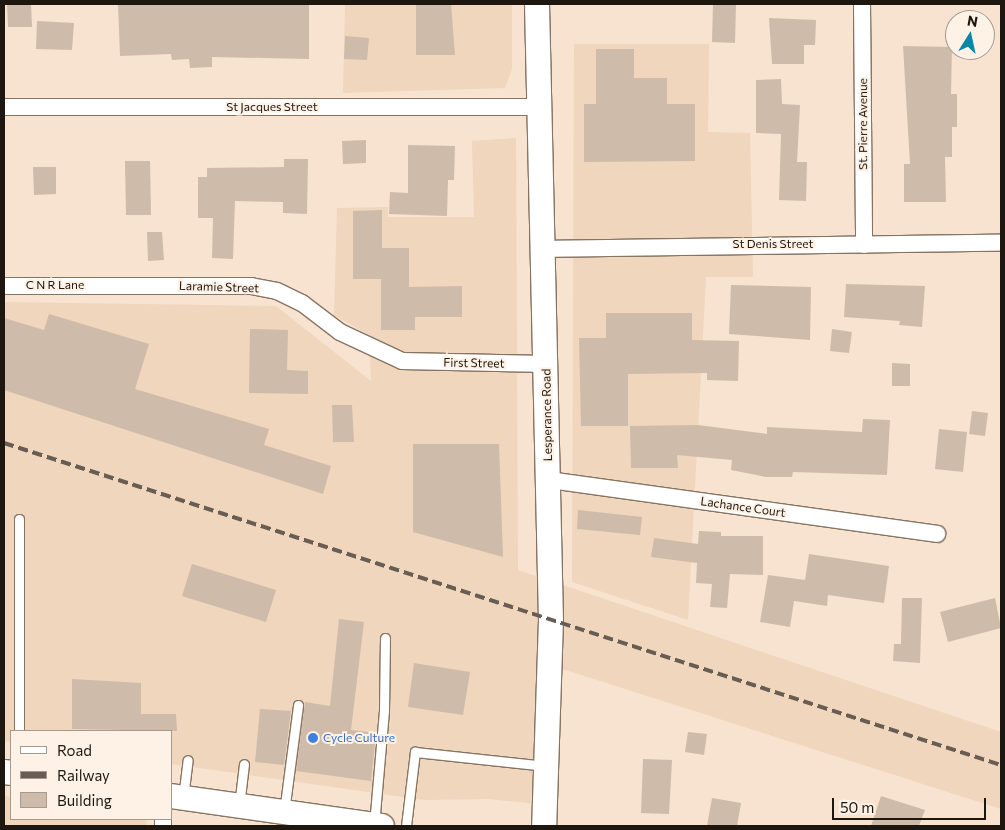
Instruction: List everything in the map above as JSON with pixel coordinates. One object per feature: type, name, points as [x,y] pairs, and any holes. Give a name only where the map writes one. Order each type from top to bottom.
[{"type":"main road","name":"Lesperance Road","points":[[537,4],[551,620],[544,826]]},
{"type":"main road","points":[[177,797],[239,806],[293,818],[378,826]]},
{"type":"street","name":"St. Pierre Avenue","points":[[862,4],[864,245]]},
{"type":"street","name":"St Jacques Street","points":[[4,107],[540,107]]},
{"type":"street","name":"St Denis Street","points":[[544,249],[1001,243]]},
{"type":"street","name":"C N R Lane","points":[[4,286],[106,285]]},
{"type":"street","name":"Laramie Street","points":[[106,285],[251,286],[277,291],[302,303],[340,332],[402,362]]},
{"type":"street","name":"First Street","points":[[402,362],[546,364]]},
{"type":"street","name":"Lachance Court","points":[[549,480],[937,534]]},
{"type":"lane","points":[[19,519],[19,730]]},
{"type":"lane","points":[[378,826],[384,710],[385,638]]},
{"type":"lane","points":[[293,818],[298,705]]},
{"type":"lane","points":[[406,826],[415,752],[546,766]]},
{"type":"lane","points":[[177,797],[188,760]]},
{"type":"lane","points":[[239,806],[244,764]]},
{"type":"shaded area","points":[[345,4],[512,4],[512,69],[505,88],[343,93]]},
{"type":"shaded area","points":[[574,44],[709,44],[708,132],[750,133],[753,277],[706,277],[688,620],[572,582]]},
{"type":"shaded area","points":[[516,138],[518,570],[1001,732],[1001,809],[550,665],[545,805],[488,799],[424,800],[172,764],[172,730],[10,730],[10,742],[4,741],[4,302],[276,306],[371,381],[369,335],[334,315],[337,208],[388,207],[388,217],[474,217],[472,141]]},
{"type":"shaded area","points":[[4,796],[10,797],[10,820],[146,820],[147,826],[4,826]]},
{"type":"building","points":[[7,4],[31,4],[32,27],[8,27]]},
{"type":"building","points":[[118,4],[309,4],[309,59],[212,57],[212,67],[190,68],[189,59],[172,60],[171,54],[120,56]]},
{"type":"building","points":[[416,4],[451,4],[455,55],[416,55]]},
{"type":"building","points":[[713,4],[736,4],[735,43],[712,42]]},
{"type":"building","points":[[769,18],[816,20],[815,45],[804,45],[804,64],[772,64]]},
{"type":"building","points":[[37,21],[74,23],[72,50],[36,49]]},
{"type":"building","points":[[345,36],[369,38],[367,60],[344,59]]},
{"type":"building","points":[[903,46],[945,47],[945,60],[952,60],[951,94],[957,94],[957,127],[952,127],[952,157],[945,157],[946,202],[904,202],[904,164],[910,164]]},
{"type":"building","points":[[596,49],[634,49],[634,78],[667,78],[667,104],[695,104],[695,161],[584,162],[584,104],[596,104]]},
{"type":"building","points":[[781,79],[782,104],[800,105],[797,162],[807,162],[806,201],[779,200],[781,134],[756,133],[756,80]]},
{"type":"building","points":[[366,140],[366,163],[343,164],[342,141]]},
{"type":"building","points":[[408,145],[455,146],[454,180],[448,180],[447,216],[389,214],[390,192],[408,193]]},
{"type":"building","points":[[284,159],[308,159],[307,214],[283,213],[283,202],[235,201],[233,259],[212,258],[213,218],[198,218],[198,177],[207,177],[207,168],[284,167]]},
{"type":"building","points":[[125,161],[150,161],[151,215],[126,215]]},
{"type":"building","points":[[33,167],[56,167],[56,194],[34,195]]},
{"type":"building","points":[[382,210],[382,248],[409,248],[409,287],[462,286],[462,317],[415,317],[415,330],[381,330],[381,279],[353,279],[353,211]]},
{"type":"building","points":[[147,232],[162,232],[164,260],[148,261]]},
{"type":"building","points":[[846,284],[925,286],[922,327],[899,325],[900,321],[844,317]]},
{"type":"building","points":[[731,285],[811,287],[810,340],[729,334]]},
{"type":"building","points":[[606,313],[692,313],[692,340],[739,341],[738,381],[707,380],[707,373],[628,374],[628,426],[581,426],[579,338],[606,338]]},
{"type":"building","points":[[49,314],[149,344],[135,389],[269,429],[264,445],[331,466],[323,494],[4,390],[4,318],[44,330]]},
{"type":"building","points":[[250,329],[288,330],[287,370],[308,371],[308,394],[249,393]]},
{"type":"building","points":[[832,329],[852,332],[849,353],[830,351]]},
{"type":"building","points":[[892,363],[910,364],[910,386],[892,386]]},
{"type":"building","points":[[332,405],[352,405],[354,442],[333,442]]},
{"type":"building","points":[[972,411],[988,413],[985,436],[969,434]]},
{"type":"building","points":[[863,419],[890,420],[887,475],[793,472],[792,477],[766,477],[731,470],[732,460],[677,455],[678,468],[631,468],[630,426],[698,425],[767,434],[767,427],[862,432]]},
{"type":"building","points":[[939,429],[967,432],[963,472],[935,469]]},
{"type":"building","points":[[413,444],[499,444],[503,557],[413,532]]},
{"type":"building","points":[[578,510],[642,517],[640,535],[577,529]]},
{"type":"building","points":[[699,531],[721,532],[721,536],[763,536],[763,575],[730,574],[727,608],[710,607],[712,584],[696,583],[697,563],[651,557],[654,538],[698,544]]},
{"type":"building","points":[[809,554],[889,566],[884,603],[828,595],[827,606],[794,601],[790,627],[760,622],[768,575],[805,580]]},
{"type":"building","points":[[192,564],[276,590],[266,622],[182,596]]},
{"type":"building","points":[[902,598],[922,598],[920,663],[893,661],[894,644],[901,644]]},
{"type":"building","points":[[995,598],[1001,628],[948,642],[940,612]]},
{"type":"building","points":[[339,619],[364,622],[351,730],[376,733],[371,781],[296,771],[305,702],[330,706]]},
{"type":"building","points":[[414,663],[470,672],[463,715],[408,707]]},
{"type":"building","points":[[72,679],[141,683],[141,714],[176,714],[177,731],[72,729]]},
{"type":"building","points":[[260,709],[291,711],[284,765],[255,762]]},
{"type":"building","points":[[688,732],[707,734],[704,755],[685,752]]},
{"type":"building","points":[[643,759],[672,760],[669,814],[641,813]]},
{"type":"building","points":[[881,796],[925,810],[919,826],[871,826]]},
{"type":"building","points":[[712,798],[741,803],[737,826],[707,826]]},
{"type":"railway","points":[[4,443],[1001,765]]},
{"type":"place","name":"Cycle Culture","points":[[313,738]]}]
